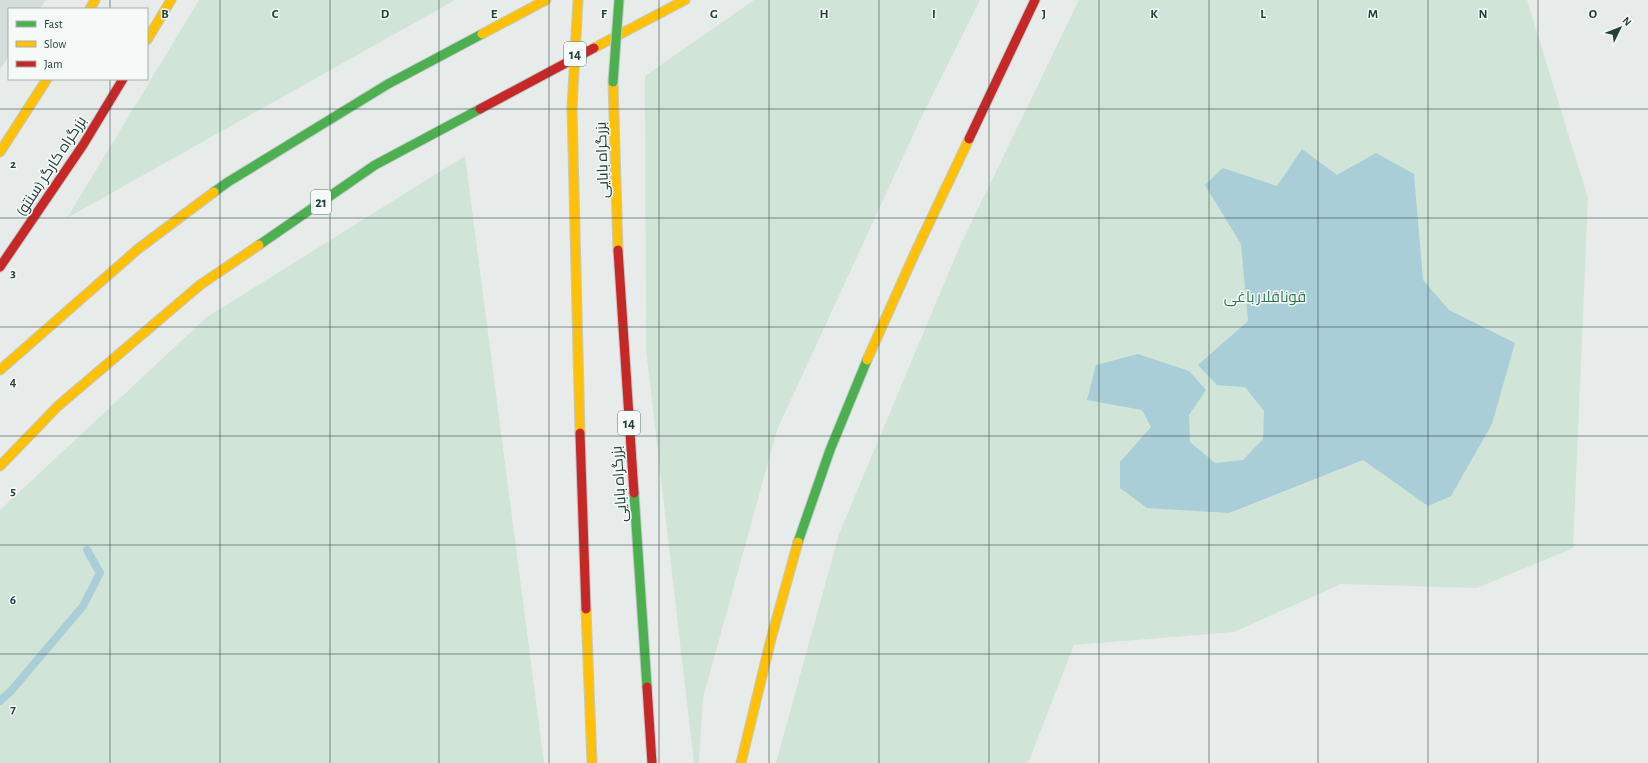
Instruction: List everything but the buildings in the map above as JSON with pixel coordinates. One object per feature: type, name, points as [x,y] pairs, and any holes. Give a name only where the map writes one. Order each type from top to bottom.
[{"type":"main road","points":[[148,38],[171,0]]},
{"type":"main road","points":[[0,370],[138,249],[228,182],[388,84],[546,0]]},
{"type":"main road","name":"بزرگراه بابایی","points":[[578,0],[572,108],[576,330],[592,763]]},
{"type":"main road","name":"بزرگراه بابایی","points":[[619,0],[613,82],[619,278],[652,763]]},
{"type":"main road","name":"21","points":[[0,466],[58,406],[200,285],[369,170],[685,0]]},
{"type":"main road","points":[[741,763],[773,630],[806,517],[865,362],[1035,0]]},
{"type":"main road","points":[[0,152],[46,80]]},
{"type":"main road","name":"بزرگراه کارگر (سنتو)","points":[[0,267],[83,144],[122,80]]},
{"type":"main road","points":[[643,636],[658,718]]},
{"type":"shaded area","points":[[0,0],[46,0],[41,8],[8,8],[8,57],[0,69]]},
{"type":"green space","points":[[199,0],[455,0],[67,218]]},
{"type":"green space","points":[[754,0],[980,0],[920,120],[777,430],[703,698],[699,763],[694,763],[646,349],[645,76]]},
{"type":"green space","name":"قوناقلار باغی","points":[[1079,0],[1527,0],[1588,198],[1573,548],[1477,588],[1341,584],[1234,632],[1074,645],[1028,763],[776,763],[839,534],[959,248]]},
{"type":"green space","points":[[465,156],[544,763],[0,763],[0,510],[207,317]]},
{"type":"water","points":[[1302,149],[1337,175],[1376,153],[1414,174],[1423,280],[1449,310],[1515,343],[1492,424],[1451,496],[1428,506],[1363,460],[1229,513],[1147,508],[1120,488],[1120,462],[1151,427],[1142,410],[1087,400],[1096,365],[1138,354],[1189,371],[1206,390],[1189,415],[1190,442],[1215,463],[1243,460],[1263,439],[1264,411],[1245,387],[1217,385],[1198,365],[1248,321],[1241,244],[1205,185],[1223,168],[1277,186]]},
{"type":"waterway","points":[[0,701],[11,691],[83,606],[100,573],[87,550]]},
{"type":"traffic: fast","points":[[613,82],[619,0]]},
{"type":"traffic: fast","points":[[214,192],[388,84],[482,34]]},
{"type":"traffic: fast","points":[[259,245],[375,165],[480,109]]},
{"type":"traffic: fast","points":[[798,542],[830,450],[867,360]]},
{"type":"traffic: fast","points":[[634,493],[647,687]]},
{"type":"traffic: slow","points":[[91,8],[95,0]]},
{"type":"traffic: slow","points":[[148,38],[171,0]]},
{"type":"traffic: slow","points":[[482,34],[546,0]]},
{"type":"traffic: slow","points":[[572,108],[578,0]]},
{"type":"traffic: slow","points":[[594,48],[685,0]]},
{"type":"traffic: slow","points":[[0,152],[46,80]]},
{"type":"traffic: slow","points":[[613,82],[618,250]]},
{"type":"traffic: slow","points":[[572,108],[580,433]]},
{"type":"traffic: slow","points":[[867,360],[914,255],[969,139]]},
{"type":"traffic: slow","points":[[0,370],[138,249],[214,192]]},
{"type":"traffic: slow","points":[[0,466],[58,406],[200,285],[259,245]]},
{"type":"traffic: slow","points":[[741,763],[771,639],[798,542]]},
{"type":"traffic: slow","points":[[586,609],[592,763]]},
{"type":"traffic: jam","points":[[969,139],[1035,0]]},
{"type":"traffic: jam","points":[[480,109],[594,48]]},
{"type":"traffic: jam","points":[[0,267],[83,145],[122,80]]},
{"type":"traffic: jam","points":[[618,250],[634,493]]},
{"type":"traffic: jam","points":[[580,433],[586,609]]},
{"type":"traffic: jam","points":[[647,687],[652,763]]}]
